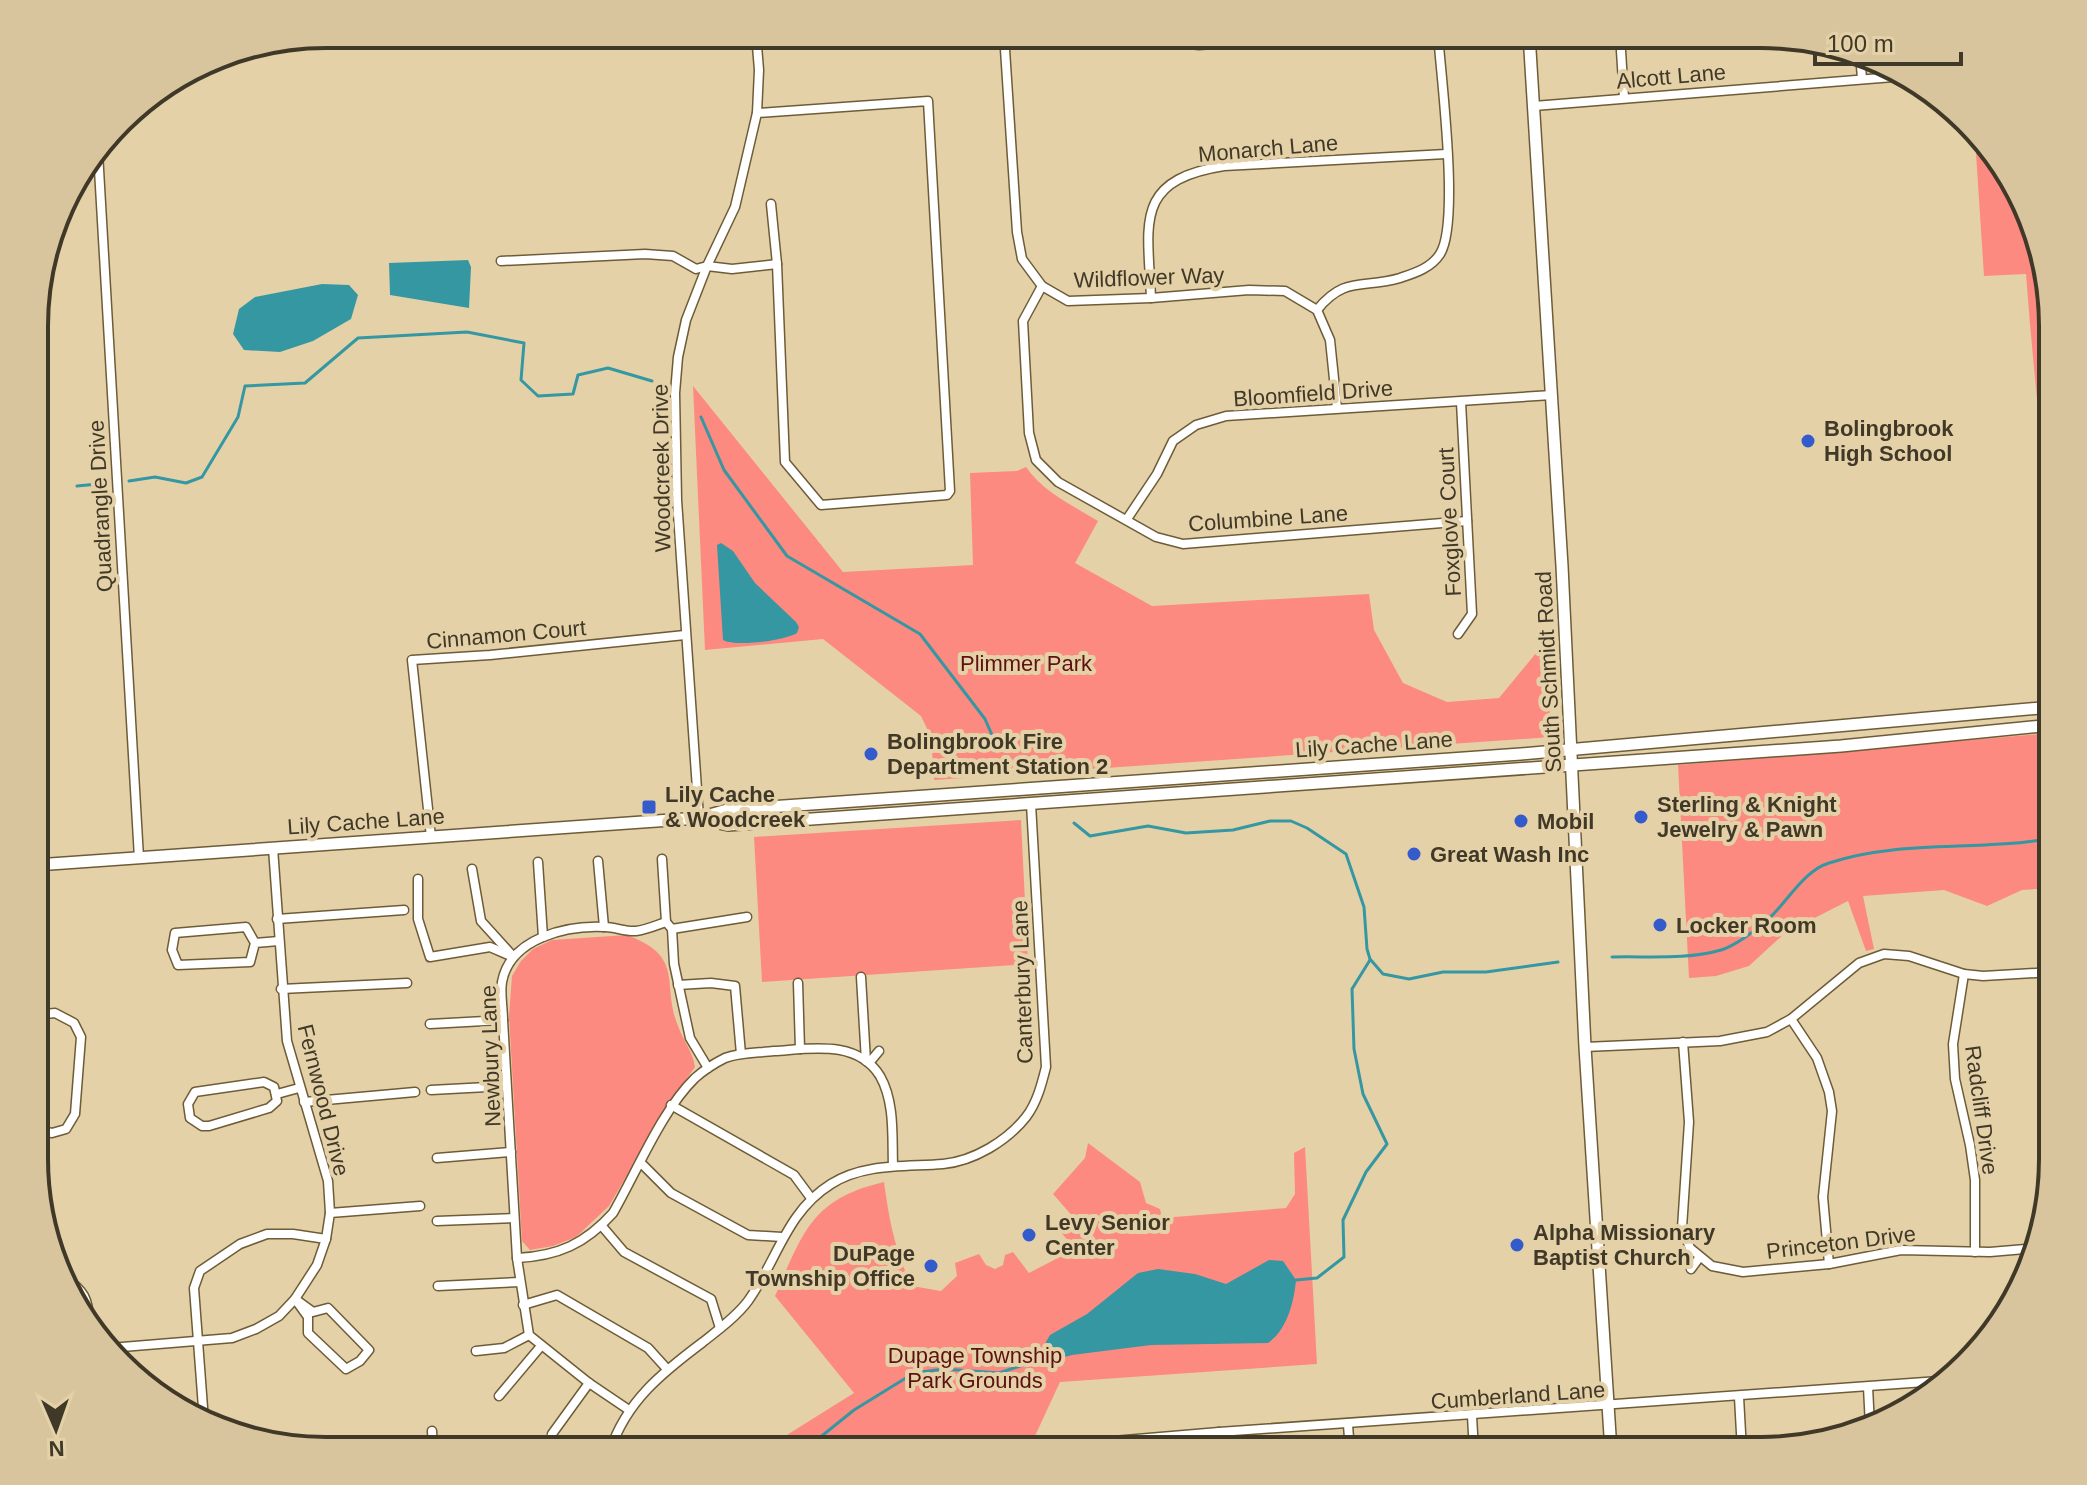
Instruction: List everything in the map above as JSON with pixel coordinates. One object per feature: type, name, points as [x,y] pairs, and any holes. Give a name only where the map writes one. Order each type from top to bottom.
[{"type":"street","name":"Woodcreek Drive","points":[[699,818],[685,635],[674,438],[675,393],[686,320],[735,207],[757,113],[757,48]]},
{"type":"street","name":"Wildflower Way","points":[[1005,48],[1017,232],[1022,259],[1042,286],[1068,301],[1249,290],[1285,291],[1317,310]]},
{"type":"street","points":[[1337,408],[1330,340],[1317,310],[1342,288],[1395,280],[1429,267],[1441,252],[1450,217],[1439,49]]},
{"type":"street","name":"South Schmidt Road","points":[[1530,49],[1573,766],[1585,1047],[1610,1437]]},
{"type":"street","points":[[1621,49],[1624,98]]},
{"type":"street","points":[[1861,68],[1862,79]]},
{"type":"street","name":"Alcott Lane","points":[[1534,106],[1885,77]]},
{"type":"street","points":[[757,113],[928,101],[949,493],[821,505],[785,462],[777,264],[771,204]]},
{"type":"street","name":"Monarch Lane","points":[[1151,298],[1148,221],[1156,199],[1168,184],[1195,171],[1224,166],[1446,154]]},
{"type":"street","name":"Quadrangle Drive","points":[[99,166],[139,858]]},
{"type":"street","points":[[501,261],[645,254],[673,256],[696,269],[777,264]]},
{"type":"street","name":"Columbine Lane","points":[[1042,286],[1023,321],[1029,433],[1036,460],[1058,482],[1156,537],[1183,544],[1467,521]]},
{"type":"street","name":"Bloomfield Drive","points":[[1127,519],[1157,474],[1173,441],[1196,425],[1226,416],[1552,395]]},
{"type":"street","name":"Foxglove Court","points":[[1458,634],[1472,614],[1461,402]]},
{"type":"street","name":"Cinnamon Court","points":[[431,837],[412,660],[685,635]]},
{"type":"street","name":"Lily Cache Lane","points":[[49,864],[699,818],[727,810],[1572,749],[2038,708]]},
{"type":"street","name":"Lily Cache Lane","points":[[699,818],[728,825],[1841,746],[2038,726]]},
{"type":"street","points":[[1030,788],[1031,804]]},
{"type":"street","name":"Canterbury Lane","points":[[617,1436],[629,1410],[667,1369],[747,1303],[782,1237],[811,1198],[834,1182],[863,1171],[948,1163],[982,1153],[1026,1117],[1041,1087],[1046,1067],[1031,804]]},
{"type":"street","name":"Fernwood Drive","points":[[121,1347],[232,1338],[256,1329],[279,1316],[295,1299],[317,1265],[326,1239],[330,1213],[328,1181],[287,1041],[273,848]]},
{"type":"street","points":[[662,859],[678,985],[690,1038],[708,1068]]},
{"type":"street","points":[[598,861],[604,927]]},
{"type":"street","points":[[538,862],[543,937]]},
{"type":"street","points":[[472,869],[481,921],[513,957]]},
{"type":"street","points":[[418,879],[418,919],[430,957],[490,947],[513,957]]},
{"type":"street","points":[[277,919],[404,910]]},
{"type":"street","name":"Newbury Lane","points":[[529,1335],[517,1258],[503,1020],[502,981],[513,957],[543,937],[560,932],[604,927],[635,932],[669,925],[747,917]]},
{"type":"street","points":[[246,927],[255,943],[250,962],[178,965],[172,950],[175,933],[246,927]]},
{"type":"street","points":[[255,943],[279,941]]},
{"type":"street","points":[[1585,1047],[1746,1037],[1767,1032],[1791,1019],[1846,971],[1871,957],[1909,956],[1964,974],[1983,976],[2038,973]]},
{"type":"street","name":"Radcliff Drive","points":[[1964,974],[1953,1044],[1955,1079],[1975,1180],[1975,1252]]},
{"type":"street","points":[[861,977],[867,1062]]},
{"type":"street","points":[[281,989],[407,983]]},
{"type":"street","points":[[678,985],[711,983],[735,986],[741,1054]]},
{"type":"street","points":[[798,983],[800,1049]]},
{"type":"street","points":[[49,1014],[55,1013],[74,1023],[81,1037],[75,1114],[66,1129],[49,1132]]},
{"type":"street","points":[[1791,1019],[1817,1058],[1832,1111],[1823,1197],[1829,1264]]},
{"type":"street","points":[[430,1024],[503,1020]]},
{"type":"street","points":[[1683,1042],[1689,1133],[1681,1220],[1685,1239],[1699,1258],[1691,1269]]},
{"type":"street","points":[[517,1258],[545,1256],[575,1245],[601,1225],[613,1213],[671,1105],[708,1068],[741,1054],[834,1049],[851,1053],[867,1062],[880,1077],[890,1102],[893,1166]]},
{"type":"street","points":[[867,1062],[879,1051]]},
{"type":"street","points":[[264,1082],[274,1087],[277,1094],[277,1101],[269,1108],[209,1126],[195,1123],[187,1111],[190,1097],[202,1089],[264,1082]]},
{"type":"street","points":[[431,1090],[506,1086]]},
{"type":"street","points":[[277,1094],[299,1088]]},
{"type":"street","points":[[304,1102],[415,1092]]},
{"type":"street","points":[[671,1105],[794,1175],[811,1198]]},
{"type":"street","points":[[437,1158],[511,1152]]},
{"type":"street","points":[[641,1163],[671,1193],[748,1235],[782,1237]]},
{"type":"street","points":[[330,1213],[420,1206]]},
{"type":"street","points":[[437,1221],[514,1218]]},
{"type":"street","points":[[601,1225],[624,1252],[711,1299],[720,1328]]},
{"type":"street","points":[[203,1408],[194,1288],[200,1271],[240,1244],[267,1234],[326,1239]]},
{"type":"street","name":"Princeton Drive","points":[[1699,1258],[1712,1266],[1743,1272],[1829,1264],[1901,1250],[1975,1252],[2024,1249]]},
{"type":"street","points":[[438,1286],[520,1282]]},
{"type":"street","points":[[523,1305],[557,1295],[648,1348],[667,1369]]},
{"type":"street","points":[[295,1299],[313,1312],[328,1308],[369,1350],[360,1361],[346,1369],[308,1333],[308,1317],[295,1299]]},
{"type":"street","points":[[476,1351],[504,1348],[529,1335],[629,1410]]},
{"type":"street","points":[[499,1396],[541,1346]]},
{"type":"street","name":"Cumberland Lane","points":[[1165,1437],[1927,1382]]},
{"type":"street","points":[[552,1434],[589,1383]]},
{"type":"street","points":[[1868,1387],[1869,1414]]},
{"type":"street","points":[[1739,1397],[1741,1437]]},
{"type":"street","points":[[1472,1416],[1473,1437]]},
{"type":"street","points":[[1348,1425],[1349,1437]]},
{"type":"street","points":[[432,1431],[432,1436]]},
{"type":"street","points":[[1219,1432],[1219,1437]]},
{"type":"green space","points":[[1976,150],[2010,203],[2030,254],[2038,308],[2038,409],[2026,274],[1984,276]]},
{"type":"green space","name":"Plimmer Park","points":[[693,386],[843,572],[973,565],[970,473],[1017,471],[1026,467],[1049,491],[1098,521],[1075,563],[1152,606],[1369,594],[1374,630],[1403,683],[1447,702],[1499,698],[1546,641],[1551,737],[934,780],[931,737],[921,716],[823,639],[705,650]]},
{"type":"green space","points":[[2038,734],[2038,889],[2022,890],[1987,906],[1944,890],[1863,896],[1874,949],[1866,951],[1848,901],[1785,933],[1749,966],[1716,976],[1689,978],[1678,765]]},
{"type":"green space","points":[[1021,820],[1028,964],[762,982],[754,837]]},
{"type":"green space","points":[[627,935],[645,944],[665,962],[673,1011],[695,1067],[666,1108],[609,1206],[576,1237],[553,1246],[530,1250],[522,1241],[509,1016],[512,976],[533,949],[552,940]]},
{"type":"green space","name":"Dupage Township Park Grounds","points":[[1088,1143],[1140,1182],[1146,1203],[1160,1209],[1162,1218],[1286,1208],[1295,1194],[1294,1153],[1305,1147],[1317,1364],[1060,1382],[1035,1437],[785,1436],[854,1393],[775,1296],[803,1237],[825,1209],[840,1198],[884,1182],[901,1261],[912,1286],[941,1291],[957,1276],[955,1263],[979,1254],[986,1265],[995,1269],[1003,1265],[1005,1255],[1013,1252],[1029,1273],[1075,1249],[1059,1230],[1074,1218],[1053,1194],[1085,1158]]},
{"type":"water","points":[[468,260],[471,267],[469,308],[390,295],[389,263]]},
{"type":"water","points":[[322,284],[349,285],[358,295],[351,319],[313,341],[280,352],[244,350],[233,334],[239,309],[255,297]]},
{"type":"water","points":[[721,543],[733,551],[755,583],[796,622],[799,627],[797,633],[760,642],[723,640],[717,545]]},
{"type":"water","points":[[1269,1260],[1283,1261],[1296,1280],[1288,1315],[1280,1331],[1268,1343],[1151,1345],[1035,1361],[1050,1335],[1087,1314],[1138,1273],[1158,1269],[1195,1274],[1226,1284]]},
{"type":"waterway","points":[[129,481],[155,477],[186,483],[202,477],[238,417],[245,386],[305,383],[358,338],[467,332],[524,343],[521,380],[538,396],[573,394],[578,375],[608,368],[652,381]]},
{"type":"waterway","points":[[701,417],[724,470],[787,556],[920,634],[985,719],[999,751]]},
{"type":"waterway","points":[[77,486],[98,484]]},
{"type":"waterway","points":[[1074,823],[1090,836],[1148,826],[1186,833],[1291,821],[1346,854],[1364,907],[1370,959],[1383,974],[1409,979],[1443,972],[1486,972],[1558,962]]},
{"type":"waterway","points":[[1612,957],[1681,956],[1727,948],[1767,920],[1803,880],[1829,863],[1884,851],[2038,840]]},
{"type":"waterway","points":[[1296,1280],[1317,1278],[1344,1257],[1343,1220],[1366,1172],[1387,1144],[1363,1094],[1354,1049],[1352,989],[1370,960]]},
{"type":"waterway","points":[[821,1436],[854,1410],[914,1373],[944,1369],[999,1373],[1035,1361]]},
{"type":"place","name":"Bolingbrook High School","points":[[1808,441]]},
{"type":"place","name":"Bolingbrook Fire Department Station 2","points":[[871,754]]},
{"type":"place","name":"Lily Cache & Woodcreek","points":[[649,807]]},
{"type":"place","name":"Sterling & Knight Jewelry & Pawn","points":[[1641,817]]},
{"type":"place","name":"Mobil","points":[[1521,821]]},
{"type":"place","name":"Great Wash Inc","points":[[1414,854]]},
{"type":"place","name":"Locker Room","points":[[1660,925]]},
{"type":"place","name":"Levy Senior Center","points":[[1029,1235]]},
{"type":"place","name":"Alpha Missionary Baptist Church","points":[[1517,1245]]},
{"type":"place","name":"DuPage Township Office","points":[[931,1266]]}]
